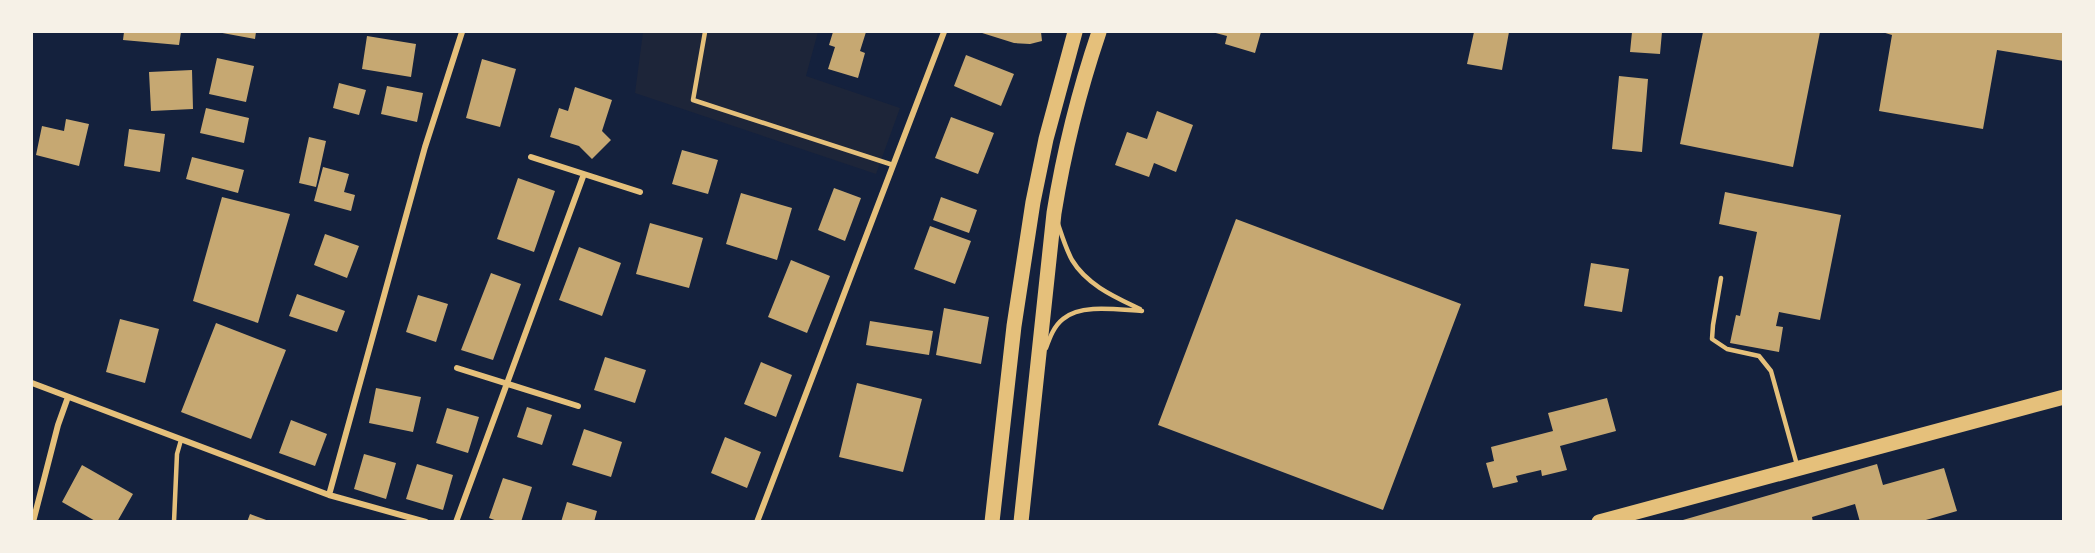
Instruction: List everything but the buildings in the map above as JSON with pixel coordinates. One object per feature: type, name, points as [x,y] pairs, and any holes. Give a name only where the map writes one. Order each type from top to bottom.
[{"type":"main road","points":[[992,522],[1014,326],[1033,202],[1048,129],[1075,32]]},
{"type":"main road","points":[[1021,522],[1054,213],[1062,163],[1081,85],[1099,32]]},
{"type":"main road","points":[[1599,522],[2064,397]]},
{"type":"street","points":[[328,495],[425,147],[462,32]]},
{"type":"street","points":[[757,522],[944,32]]},
{"type":"street","points":[[531,157],[640,192]]},
{"type":"street","points":[[456,522],[584,174]]},
{"type":"street","points":[[457,368],[578,406]]},
{"type":"street","points":[[32,383],[328,495],[426,522]]},
{"type":"street","points":[[33,522],[58,425],[68,397]]},
{"type":"lane","points":[[705,32],[693,99],[893,165]]},
{"type":"lane","points":[[1036,375],[1052,332],[1062,319],[1074,312],[1101,309],[1142,311],[1102,290],[1084,276],[1072,260],[1054,213]]},
{"type":"lane","points":[[1721,278],[1713,325],[1713,339],[1727,349],[1759,356],[1771,370],[1797,467]]},
{"type":"lane","points":[[174,522],[177,454],[181,440]]},
{"type":"shaded area","points":[[643,32],[818,32],[806,76],[900,108],[876,174],[635,93]]}]
